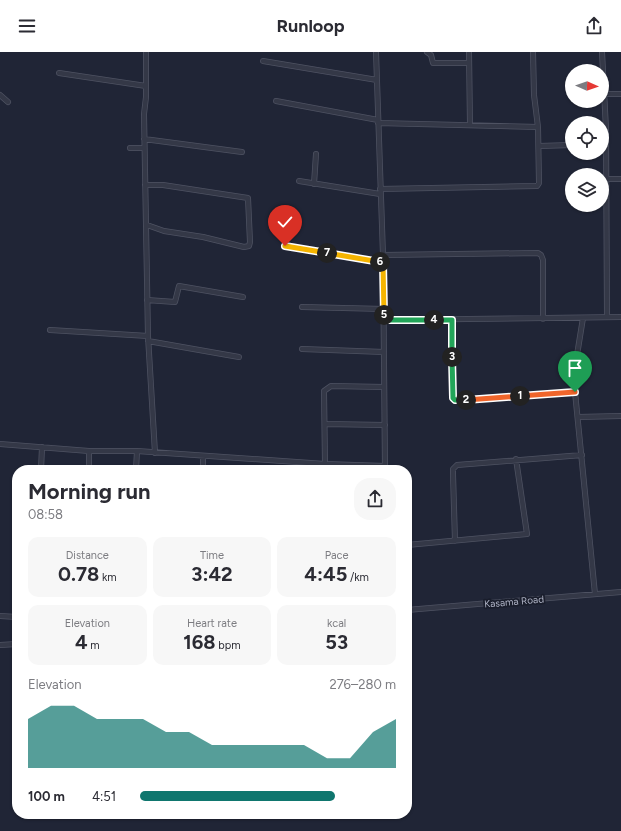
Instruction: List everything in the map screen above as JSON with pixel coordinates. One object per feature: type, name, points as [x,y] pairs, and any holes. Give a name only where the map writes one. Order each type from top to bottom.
[{"type":"street","points":[[146,52],[144,139],[147,225],[146,262],[148,341],[155,453]]},
{"type":"street","points":[[376,52],[383,255],[385,465]]},
{"type":"street","points":[[427,52],[431,55],[433,63],[469,63]]},
{"type":"street","points":[[469,52],[470,125]]},
{"type":"street","points":[[299,181],[380,191],[537,186],[539,183],[539,146],[534,95],[533,52]]},
{"type":"street","points":[[602,52],[602,64]]},
{"type":"street","points":[[264,61],[377,80]]},
{"type":"street","points":[[59,73],[146,86]]},
{"type":"street","points":[[609,94],[621,94]]},
{"type":"street","points":[[0,95],[8,102]]},
{"type":"street","points":[[276,101],[378,122],[538,127]]},
{"type":"street","points":[[144,139],[242,152]]},
{"type":"street","points":[[539,146],[565,146]]},
{"type":"street","points":[[130,148],[144,148]]},
{"type":"street","points":[[314,184],[316,154]]},
{"type":"street","points":[[609,179],[621,179]]},
{"type":"street","points":[[145,185],[163,185],[248,198],[250,242],[249,246],[244,247],[203,237],[164,231],[147,225]]},
{"type":"street","points":[[605,212],[607,317]]},
{"type":"street","points":[[285,246],[383,263]]},
{"type":"street","points":[[383,255],[541,254],[543,260],[543,319]]},
{"type":"street","points":[[148,300],[174,302],[179,286],[243,297]]},
{"type":"street","points":[[302,307],[384,309]]},
{"type":"street","points":[[384,320],[621,317]]},
{"type":"street","points":[[583,318],[577,355],[575,392],[595,594]]},
{"type":"street","points":[[452,320],[453,398],[455,400],[575,392]]},
{"type":"street","points":[[50,330],[148,336]]},
{"type":"street","points":[[148,341],[240,357]]},
{"type":"street","points":[[302,349],[384,352]]},
{"type":"street","points":[[325,464],[323,393],[331,386],[384,387]]},
{"type":"street","points":[[578,417],[621,416]]},
{"type":"street","points":[[325,424],[385,425]]},
{"type":"street","points":[[0,444],[89,451],[155,453],[340,465]]},
{"type":"street","points":[[41,465],[42,447]]},
{"type":"street","points":[[89,451],[89,465]]},
{"type":"street","points":[[136,465],[137,452]]},
{"type":"street","points":[[455,541],[453,469],[457,465],[582,454]]},
{"type":"street","points":[[203,456],[203,465]]},
{"type":"street","points":[[412,545],[527,534],[516,459]]},
{"type":"street","name":"Kasama Road","points":[[412,610],[621,592]]},
{"type":"street","points":[[0,616],[12,617]]},
{"type":"street","points":[[0,645],[12,644]]},
{"type":"route","points":[[285,246],[383,263],[384,320],[452,320],[453,398],[455,400],[463,401],[575,392]]}]
